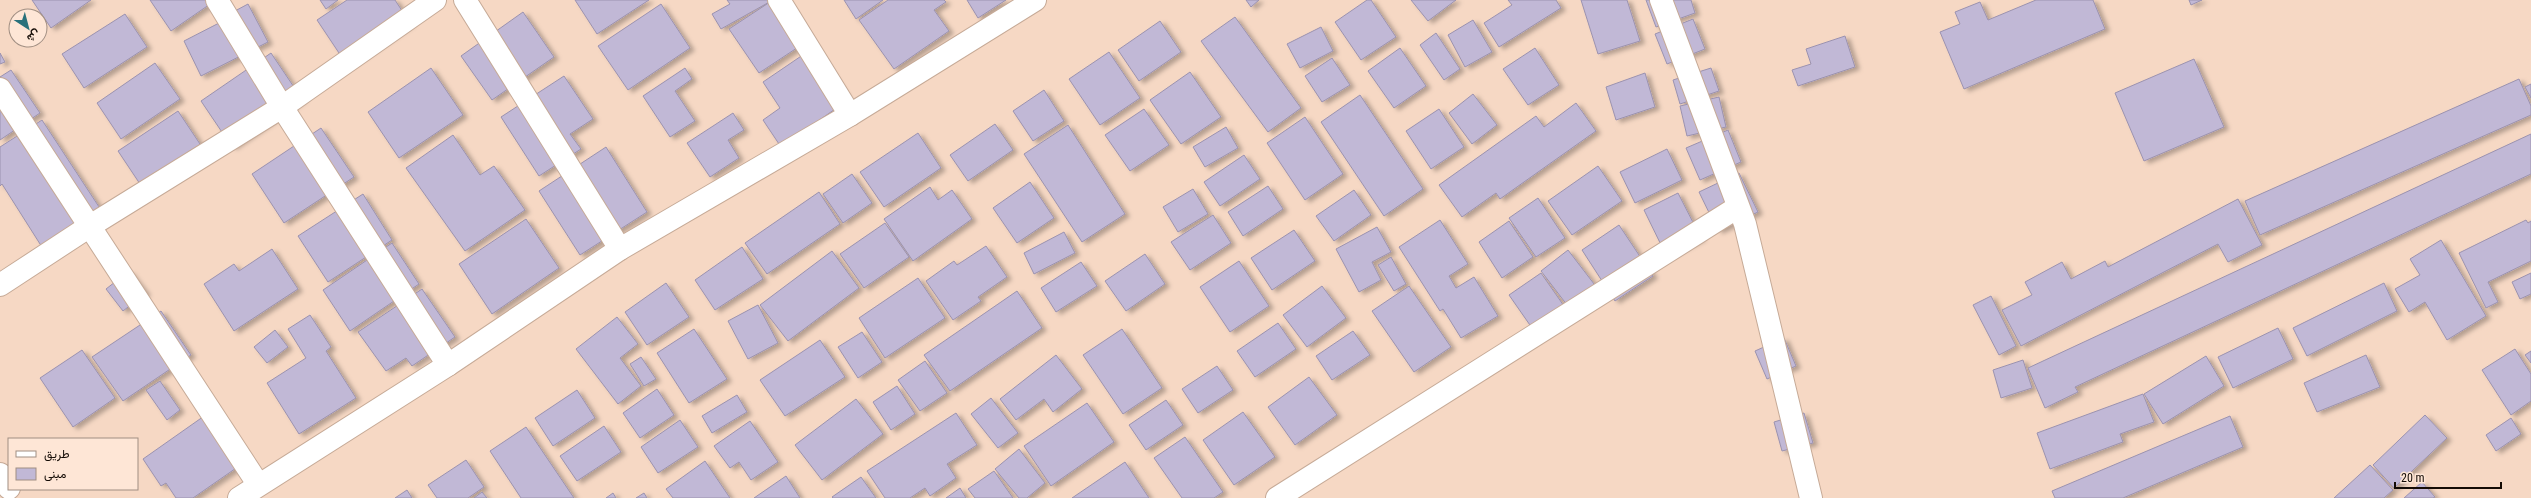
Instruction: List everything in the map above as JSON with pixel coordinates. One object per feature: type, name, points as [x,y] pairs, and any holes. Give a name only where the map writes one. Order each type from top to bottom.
[{"type":"street","points":[[217,0],[282,107],[448,365]]},
{"type":"street","points":[[0,286],[90,226],[282,107],[435,0]]},
{"type":"street","points":[[465,0],[620,250]]},
{"type":"street","points":[[779,0],[850,115]]},
{"type":"street","points":[[239,498],[258,484],[448,365],[620,250],[850,115],[1035,0]]},
{"type":"street","points":[[1661,0],[1745,224],[1811,498]]},
{"type":"street","points":[[0,88],[258,484]]},
{"type":"street","points":[[1277,498],[1738,207]]},
{"type":"street","points":[[0,474],[8,486]]},
{"type":"building","points":[[32,0],[91,0],[51,28],[48,24],[48,8],[37,8]]},
{"type":"building","points":[[150,0],[216,0],[171,31]]},
{"type":"building","points":[[320,0],[338,0],[326,9]]},
{"type":"building","points":[[347,0],[395,0],[410,23],[347,65],[317,20]]},
{"type":"building","points":[[575,0],[649,0],[597,34]]},
{"type":"building","points":[[727,0],[773,0],[721,29],[712,14],[730,4]]},
{"type":"building","points":[[773,0],[809,40],[759,73],[729,29]]},
{"type":"building","points":[[844,0],[883,0],[856,19]]},
{"type":"building","points":[[888,0],[944,0],[946,2],[934,10],[949,31],[894,69],[859,20]]},
{"type":"building","points":[[967,0],[1006,0],[978,18]]},
{"type":"building","points":[[1246,0],[1259,0],[1251,7]]},
{"type":"building","points":[[1367,0],[1371,0],[1396,37],[1361,60],[1335,22]]},
{"type":"building","points":[[1411,0],[1456,0],[1428,21]]},
{"type":"building","points":[[1508,0],[1556,0],[1561,8],[1499,47],[1484,23],[1512,5]]},
{"type":"building","points":[[1581,0],[1627,0],[1640,41],[1598,54]]},
{"type":"building","points":[[1646,0],[1691,0],[1695,13],[1656,27]]},
{"type":"building","points":[[2036,0],[2093,0],[2105,29],[1964,89],[1940,32],[1960,24],[1955,12],[1980,2],[1988,20]]},
{"type":"building","points":[[2189,0],[2202,0],[2191,5]]},
{"type":"building","points":[[248,4],[268,42],[201,76],[184,41],[221,22],[220,19]]},
{"type":"building","points":[[661,4],[690,48],[628,90],[598,46]]},
{"type":"building","points":[[523,12],[554,57],[492,100],[461,56]]},
{"type":"building","points":[[125,14],[147,47],[84,88],[62,54]]},
{"type":"building","points":[[1235,17],[1301,108],[1268,132],[1201,41]]},
{"type":"building","points":[[1693,19],[1705,49],[1667,64],[1655,34]]},
{"type":"building","points":[[1473,20],[1492,52],[1465,67],[1448,35]]},
{"type":"building","points":[[1160,21],[1181,52],[1139,81],[1118,50]]},
{"type":"building","points":[[1321,27],[1333,51],[1300,68],[1287,44]]},
{"type":"building","points":[[1436,33],[1460,69],[1444,80],[1420,45]]},
{"type":"building","points":[[1845,36],[1855,67],[1798,86],[1792,70],[1811,64],[1806,49]]},
{"type":"building","points":[[813,48],[848,100],[781,147],[763,120],[780,108],[763,82]]},
{"type":"building","points":[[1400,48],[1426,86],[1394,108],[1368,71]]},
{"type":"building","points":[[1535,48],[1559,85],[1528,105],[1503,69]]},
{"type":"building","points":[[1109,52],[1140,98],[1100,125],[1069,79]]},
{"type":"building","points":[[0,53],[5,62],[0,64]]},
{"type":"building","points":[[271,53],[302,99],[232,147],[201,101]]},
{"type":"building","points":[[1332,58],[1350,85],[1322,102],[1305,76]]},
{"type":"building","points":[[2194,59],[2224,127],[2144,161],[2115,93]]},
{"type":"building","points":[[155,63],[180,99],[121,139],[97,103]]},
{"type":"building","points":[[431,68],[463,115],[399,158],[368,112]]},
{"type":"building","points":[[685,68],[692,79],[675,91],[695,121],[670,137],[643,96]]},
{"type":"building","points":[[1711,68],[1719,91],[1680,104],[1673,80]]},
{"type":"building","points":[[11,70],[40,113],[0,140],[0,77]]},
{"type":"building","points":[[1190,72],[1221,117],[1181,144],[1150,100]]},
{"type":"building","points":[[1645,73],[1655,107],[1616,120],[1606,87]]},
{"type":"building","points":[[564,76],[593,119],[570,134],[581,149],[539,176],[501,117]]},
{"type":"building","points":[[2519,79],[2531,106],[2531,115],[2260,235],[2245,201]]},
{"type":"building","points":[[2531,84],[2531,98],[2525,87]]},
{"type":"building","points":[[1044,90],[1064,121],[1033,141],[1013,111]]},
{"type":"building","points":[[1473,94],[1497,125],[1472,144],[1449,113]]},
{"type":"building","points":[[1360,95],[1423,189],[1384,216],[1321,122]]},
{"type":"building","points":[[1719,97],[1726,127],[1687,136],[1680,106]]},
{"type":"building","points":[[1576,103],[1596,131],[1500,199],[1496,193],[1462,217],[1439,185],[1536,116],[1544,127]]},
{"type":"building","points":[[1144,109],[1169,145],[1130,171],[1105,135]]},
{"type":"building","points":[[1439,109],[1464,147],[1431,169],[1406,131]]},
{"type":"building","points":[[178,111],[206,153],[146,193],[118,151]]},
{"type":"building","points":[[733,113],[744,130],[728,140],[739,158],[710,177],[687,143]]},
{"type":"building","points":[[1305,117],[1343,174],[1305,200],[1267,143]]},
{"type":"building","points":[[42,120],[105,216],[47,255],[2,184],[0,186],[0,147]]},
{"type":"building","points":[[995,124],[1013,150],[968,181],[950,155]]},
{"type":"building","points":[[1068,125],[1125,214],[1082,242],[1024,154]]},
{"type":"building","points":[[1226,127],[1238,148],[1205,167],[1193,147]]},
{"type":"building","points":[[321,128],[354,177],[284,223],[252,174]]},
{"type":"building","points":[[1728,130],[1741,162],[1700,180],[1686,148]]},
{"type":"building","points":[[918,133],[941,168],[884,207],[860,172]]},
{"type":"building","points":[[2531,134],[2531,174],[2075,387],[2078,392],[2045,408],[2028,368]]},
{"type":"building","points":[[453,135],[480,175],[494,166],[525,210],[465,251],[406,168]]},
{"type":"building","points":[[606,147],[647,212],[580,255],[539,191]]},
{"type":"building","points":[[1667,149],[1682,180],[1635,203],[1620,172]]},
{"type":"building","points":[[1244,155],[1260,179],[1220,206],[1204,182]]},
{"type":"building","points":[[1598,166],[1622,201],[1572,235],[1548,201]]},
{"type":"building","points":[[1739,173],[1758,212],[1718,231],[1699,192]]},
{"type":"building","points":[[852,174],[872,203],[843,223],[823,194]]},
{"type":"building","points":[[1030,182],[1054,218],[1017,243],[993,208]]},
{"type":"building","points":[[1268,186],[1283,209],[1243,236],[1228,212]]},
{"type":"building","points":[[930,187],[938,200],[952,190],[972,219],[913,261],[884,219]]},
{"type":"building","points":[[1193,189],[1208,214],[1178,232],[1163,207]]},
{"type":"building","points":[[1354,190],[1371,215],[1334,241],[1316,216]]},
{"type":"building","points":[[819,192],[840,224],[767,274],[745,243]]},
{"type":"building","points":[[1678,193],[1701,238],[1666,255],[1644,210]]},
{"type":"building","points":[[363,194],[392,240],[328,282],[298,236]]},
{"type":"building","points":[[1538,198],[1565,238],[1536,257],[1509,218]]},
{"type":"building","points":[[2238,199],[2262,245],[2228,262],[2218,244],[2021,346],[2002,310],[2032,295],[2025,282],[2062,262],[2071,279],[2105,261],[2108,267]]},
{"type":"building","points":[[1213,215],[1231,243],[1190,270],[1171,242]]},
{"type":"building","points":[[526,219],[559,268],[492,314],[459,264]]},
{"type":"building","points":[[1440,220],[1468,264],[1449,276],[1456,288],[1474,277],[1498,316],[1461,338],[1443,309],[1440,311],[1399,247]]},
{"type":"building","points":[[2526,220],[2528,223],[2531,221],[2531,261],[2488,282],[2498,302],[2486,308],[2459,253]]},
{"type":"building","points":[[1509,221],[1533,257],[1502,278],[1479,242]]},
{"type":"building","points":[[885,223],[909,257],[864,288],[840,254]]},
{"type":"building","points":[[1619,225],[1653,276],[1615,301],[1582,250]]},
{"type":"building","points":[[1377,227],[1391,252],[1372,262],[1381,280],[1359,292],[1336,249]]},
{"type":"building","points":[[1294,230],[1315,261],[1272,290],[1251,258]]},
{"type":"building","points":[[1064,232],[1075,253],[1034,274],[1024,253]]},
{"type":"building","points":[[2441,240],[2486,316],[2447,340],[2425,302],[2409,312],[2395,289],[2420,275],[2410,259]]},
{"type":"building","points":[[392,243],[419,284],[350,331],[323,290]]},
{"type":"building","points":[[986,246],[1007,277],[978,297],[981,301],[953,320],[926,281],[954,261],[957,265]]},
{"type":"building","points":[[742,247],[763,279],[715,310],[695,280]]},
{"type":"building","points":[[272,249],[298,289],[234,331],[204,284],[234,264],[239,271]]},
{"type":"building","points":[[1568,250],[1601,293],[1574,314],[1541,271]]},
{"type":"building","points":[[832,251],[859,288],[788,341],[760,305]]},
{"type":"building","points":[[1145,254],[1165,284],[1126,311],[1105,281]]},
{"type":"building","points":[[1391,257],[1406,284],[1394,291],[1378,265]]},
{"type":"building","points":[[1239,261],[1269,306],[1230,332],[1200,287]]},
{"type":"building","points":[[1081,262],[1097,286],[1056,312],[1041,288]]},
{"type":"building","points":[[129,271],[146,293],[123,311],[106,289]]},
{"type":"building","points":[[1541,273],[1564,306],[1532,328],[1509,295]]},
{"type":"building","points":[[2531,273],[2531,294],[2520,299],[2512,282]]},
{"type":"building","points":[[918,278],[945,318],[885,358],[859,318]]},
{"type":"building","points":[[666,283],[689,317],[647,345],[625,312]]},
{"type":"building","points":[[2384,283],[2397,311],[2307,356],[2293,328]]},
{"type":"building","points":[[1322,286],[1346,318],[1307,347],[1283,315]]},
{"type":"building","points":[[1409,286],[1451,347],[1414,372],[1372,311]]},
{"type":"building","points":[[422,289],[455,337],[412,366],[406,358],[386,371],[358,332]]},
{"type":"building","points":[[1017,291],[1042,328],[950,391],[924,355]]},
{"type":"building","points":[[1991,296],[2016,346],[1999,355],[1973,305]]},
{"type":"building","points":[[758,305],[778,343],[748,359],[728,321]]},
{"type":"building","points":[[161,311],[191,355],[123,401],[92,357]]},
{"type":"building","points":[[310,315],[331,347],[326,351],[356,398],[299,434],[267,383],[306,358],[288,329]]},
{"type":"building","points":[[617,317],[638,344],[620,358],[641,386],[618,404],[576,349]]},
{"type":"building","points":[[1278,323],[1296,349],[1255,377],[1237,351]]},
{"type":"building","points":[[2278,328],[2293,359],[2233,388],[2218,357]]},
{"type":"building","points":[[694,329],[727,379],[689,403],[657,353]]},
{"type":"building","points":[[1122,329],[1162,388],[1123,414],[1083,355]]},
{"type":"building","points":[[275,330],[288,347],[267,363],[254,347]]},
{"type":"building","points":[[1353,331],[1370,355],[1332,380],[1316,356]]},
{"type":"building","points":[[862,332],[882,362],[858,378],[838,347]]},
{"type":"building","points":[[1784,338],[1796,366],[1767,379],[1755,351]]},
{"type":"building","points":[[820,340],[845,377],[785,416],[760,380]]},
{"type":"building","points":[[2515,349],[2531,374],[2531,401],[2511,415],[2482,370]]},
{"type":"building","points":[[82,350],[115,398],[73,427],[40,378]]},
{"type":"building","points":[[2531,351],[2531,363],[2525,355]]},
{"type":"building","points":[[1056,355],[1082,389],[1053,412],[1044,399],[1016,420],[1000,399]]},
{"type":"building","points":[[2366,355],[2380,387],[2317,412],[2304,383]]},
{"type":"building","points":[[2206,356],[2224,386],[2163,424],[2144,394]]},
{"type":"building","points":[[641,357],[656,379],[644,386],[630,364]]},
{"type":"building","points":[[2023,360],[2032,388],[2001,398],[1993,370]]},
{"type":"building","points":[[925,361],[947,393],[920,411],[898,380]]},
{"type":"building","points":[[1217,366],[1233,390],[1198,413],[1182,389]]},
{"type":"building","points":[[1309,377],[1337,415],[1295,445],[1268,407]]},
{"type":"building","points":[[160,381],[180,410],[167,420],[146,390]]},
{"type":"building","points":[[897,386],[915,414],[891,430],[873,402]]},
{"type":"building","points":[[657,389],[674,415],[640,438],[623,413]]},
{"type":"building","points":[[577,390],[595,418],[553,446],[535,418]]},
{"type":"building","points":[[2143,394],[2154,422],[2120,434],[2123,442],[2050,469],[2037,433]]},
{"type":"building","points":[[737,395],[747,412],[712,433],[702,416]]},
{"type":"building","points":[[991,398],[1018,433],[998,448],[971,414]]},
{"type":"building","points":[[856,399],[883,434],[822,480],[795,445]]},
{"type":"building","points":[[1166,400],[1183,425],[1146,450],[1129,425]]},
{"type":"building","points":[[1087,403],[1114,442],[1051,486],[1024,446]]},
{"type":"building","points":[[1243,412],[1275,457],[1234,485],[1203,440]]},
{"type":"building","points":[[956,413],[977,445],[947,464],[956,478],[930,496],[925,488],[910,498],[885,498],[867,471]]},
{"type":"building","points":[[1804,413],[1813,443],[1782,451],[1774,422]]},
{"type":"building","points":[[207,414],[242,464],[193,498],[176,498],[166,483],[161,486],[143,459]]},
{"type":"building","points":[[2425,415],[2447,438],[2394,488],[2373,465]]},
{"type":"building","points":[[2230,416],[2243,447],[2123,498],[2055,498],[2052,491]]},
{"type":"building","points":[[2511,418],[2521,434],[2496,451],[2486,435]]},
{"type":"building","points":[[680,420],[698,447],[658,473],[641,447]]},
{"type":"building","points":[[750,421],[778,462],[751,480],[739,462],[730,468],[714,446]]},
{"type":"building","points":[[604,426],[621,452],[577,481],[560,456]]},
{"type":"building","points":[[526,427],[574,498],[521,498],[490,451]]},
{"type":"building","points":[[1185,437],[1223,492],[1214,498],[1182,498],[1154,458]]},
{"type":"building","points":[[1019,449],[1045,483],[1027,498],[1019,498],[995,469]]},
{"type":"building","points":[[466,460],[484,487],[468,498],[437,498],[428,485]]},
{"type":"building","points":[[705,461],[730,498],[673,498],[666,489]]},
{"type":"building","points":[[1125,462],[1149,498],[1072,498]]},
{"type":"building","points":[[2370,465],[2393,490],[2384,498],[2334,498]]},
{"type":"building","points":[[994,471],[1013,498],[975,498],[968,489]]},
{"type":"building","points":[[786,476],[800,498],[754,498]]},
{"type":"building","points":[[861,477],[876,498],[832,497]]},
{"type":"building","points":[[2422,482],[2435,497],[2404,498]]},
{"type":"building","points":[[960,488],[966,498],[946,498]]},
{"type":"building","points":[[407,490],[412,498],[395,498]]},
{"type":"building","points":[[482,492],[487,498],[474,498]]},
{"type":"building","points":[[613,493],[616,498],[606,498]]},
{"type":"building","points":[[644,493],[647,498],[636,498]]}]
